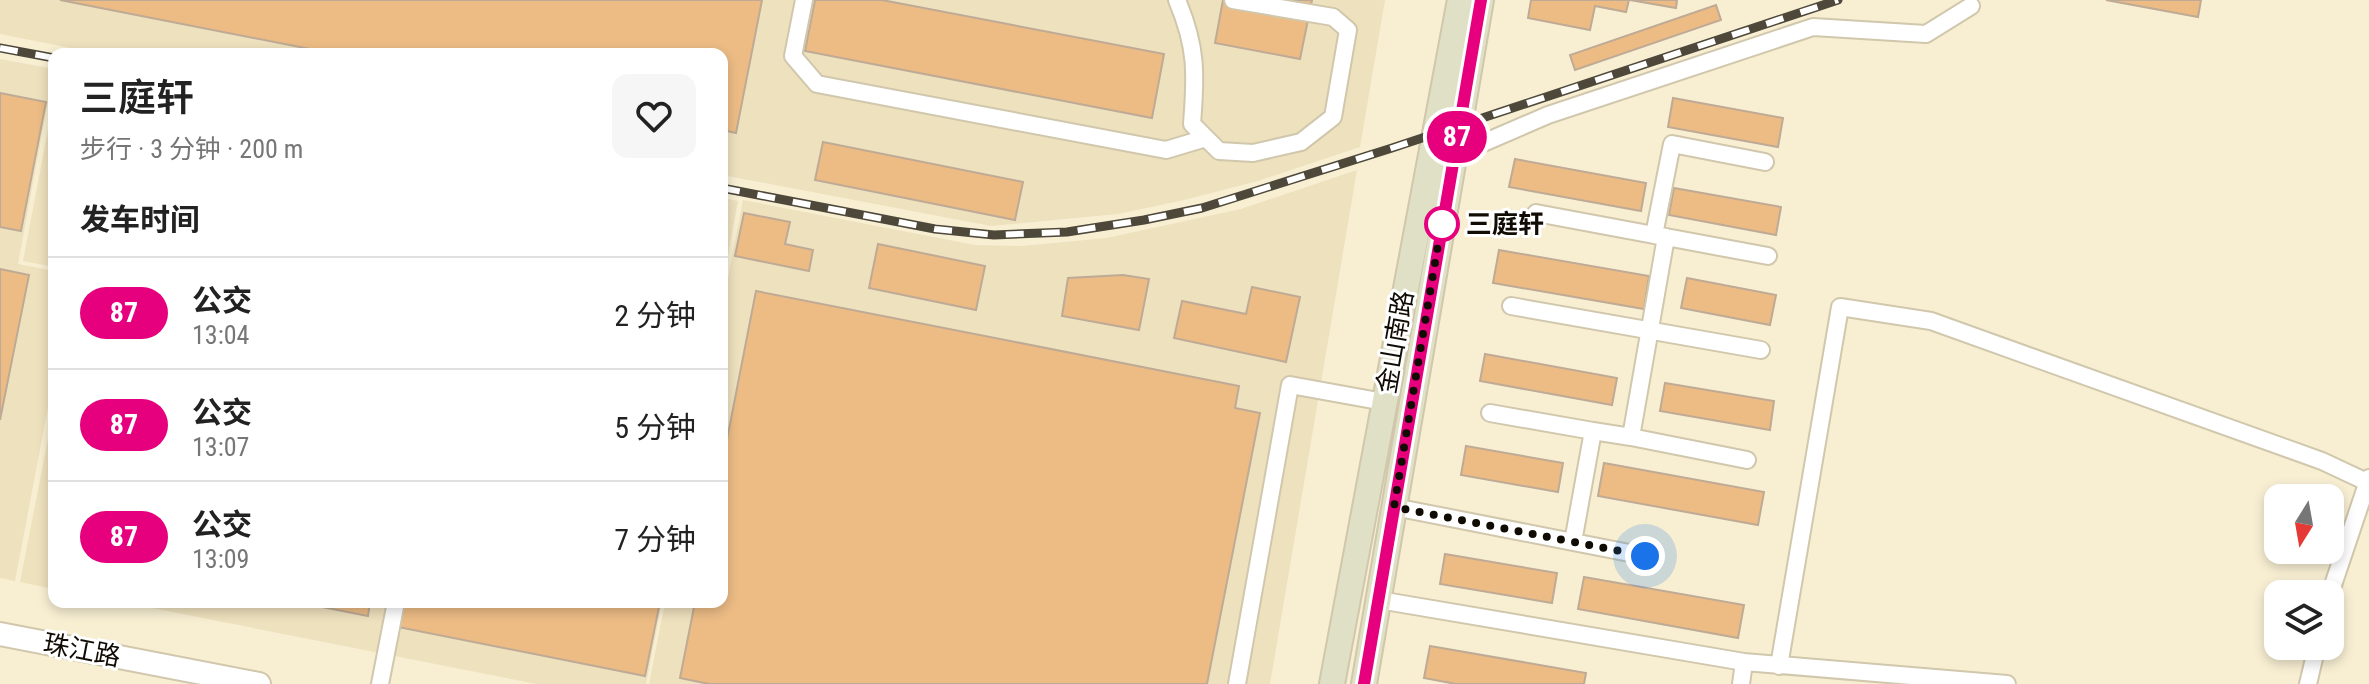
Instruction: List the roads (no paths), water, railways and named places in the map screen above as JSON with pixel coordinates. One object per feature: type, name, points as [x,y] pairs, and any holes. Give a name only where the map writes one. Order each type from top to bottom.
[{"type":"main road","name":"金山南路","points":[[1332,684],[1460,0]]},
{"type":"main road","name":"金山南路","points":[[1364,684],[1481,0]]},
{"type":"street","points":[[804,0],[793,56],[817,84],[1166,150],[1206,138]]},
{"type":"street","points":[[1177,0],[1192,35],[1195,78],[1192,124],[1219,151],[1253,153],[1301,142],[1333,117],[1348,30],[1333,17],[1233,0]]},
{"type":"street","points":[[1453,156],[1548,115],[1813,27],[1926,34],[1971,6]]},
{"type":"street","points":[[1631,437],[1650,330],[1672,144],[1765,162]]},
{"type":"street","points":[[1536,213],[1768,256]]},
{"type":"street","points":[[1511,306],[1761,350]]},
{"type":"street","points":[[1779,666],[1840,307],[1931,321],[2322,461],[2368,481],[2335,580]]},
{"type":"street","points":[[1237,684],[1290,385],[1384,402]]},
{"type":"street","points":[[1490,413],[1747,460]]},
{"type":"street","points":[[1573,542],[1593,431]]},
{"type":"street","points":[[1394,507],[1645,556]]},
{"type":"street","points":[[1379,600],[1744,662],[2007,684]]},
{"type":"street","points":[[380,684],[395,608]]},
{"type":"street","name":"珠江路","points":[[0,634],[259,684]]},
{"type":"street","points":[[2308,684],[2314,660]]},
{"type":"street","points":[[1741,684],[1744,662]]},
{"type":"railway","points":[[728,189],[935,229],[994,235],[1067,232],[1144,220],[1202,208],[1392,148],[1838,0]]},
{"type":"railway","points":[[0,48],[48,57]]},
{"type":"place","name":"三庭轩","points":[[1442,224]]}]
